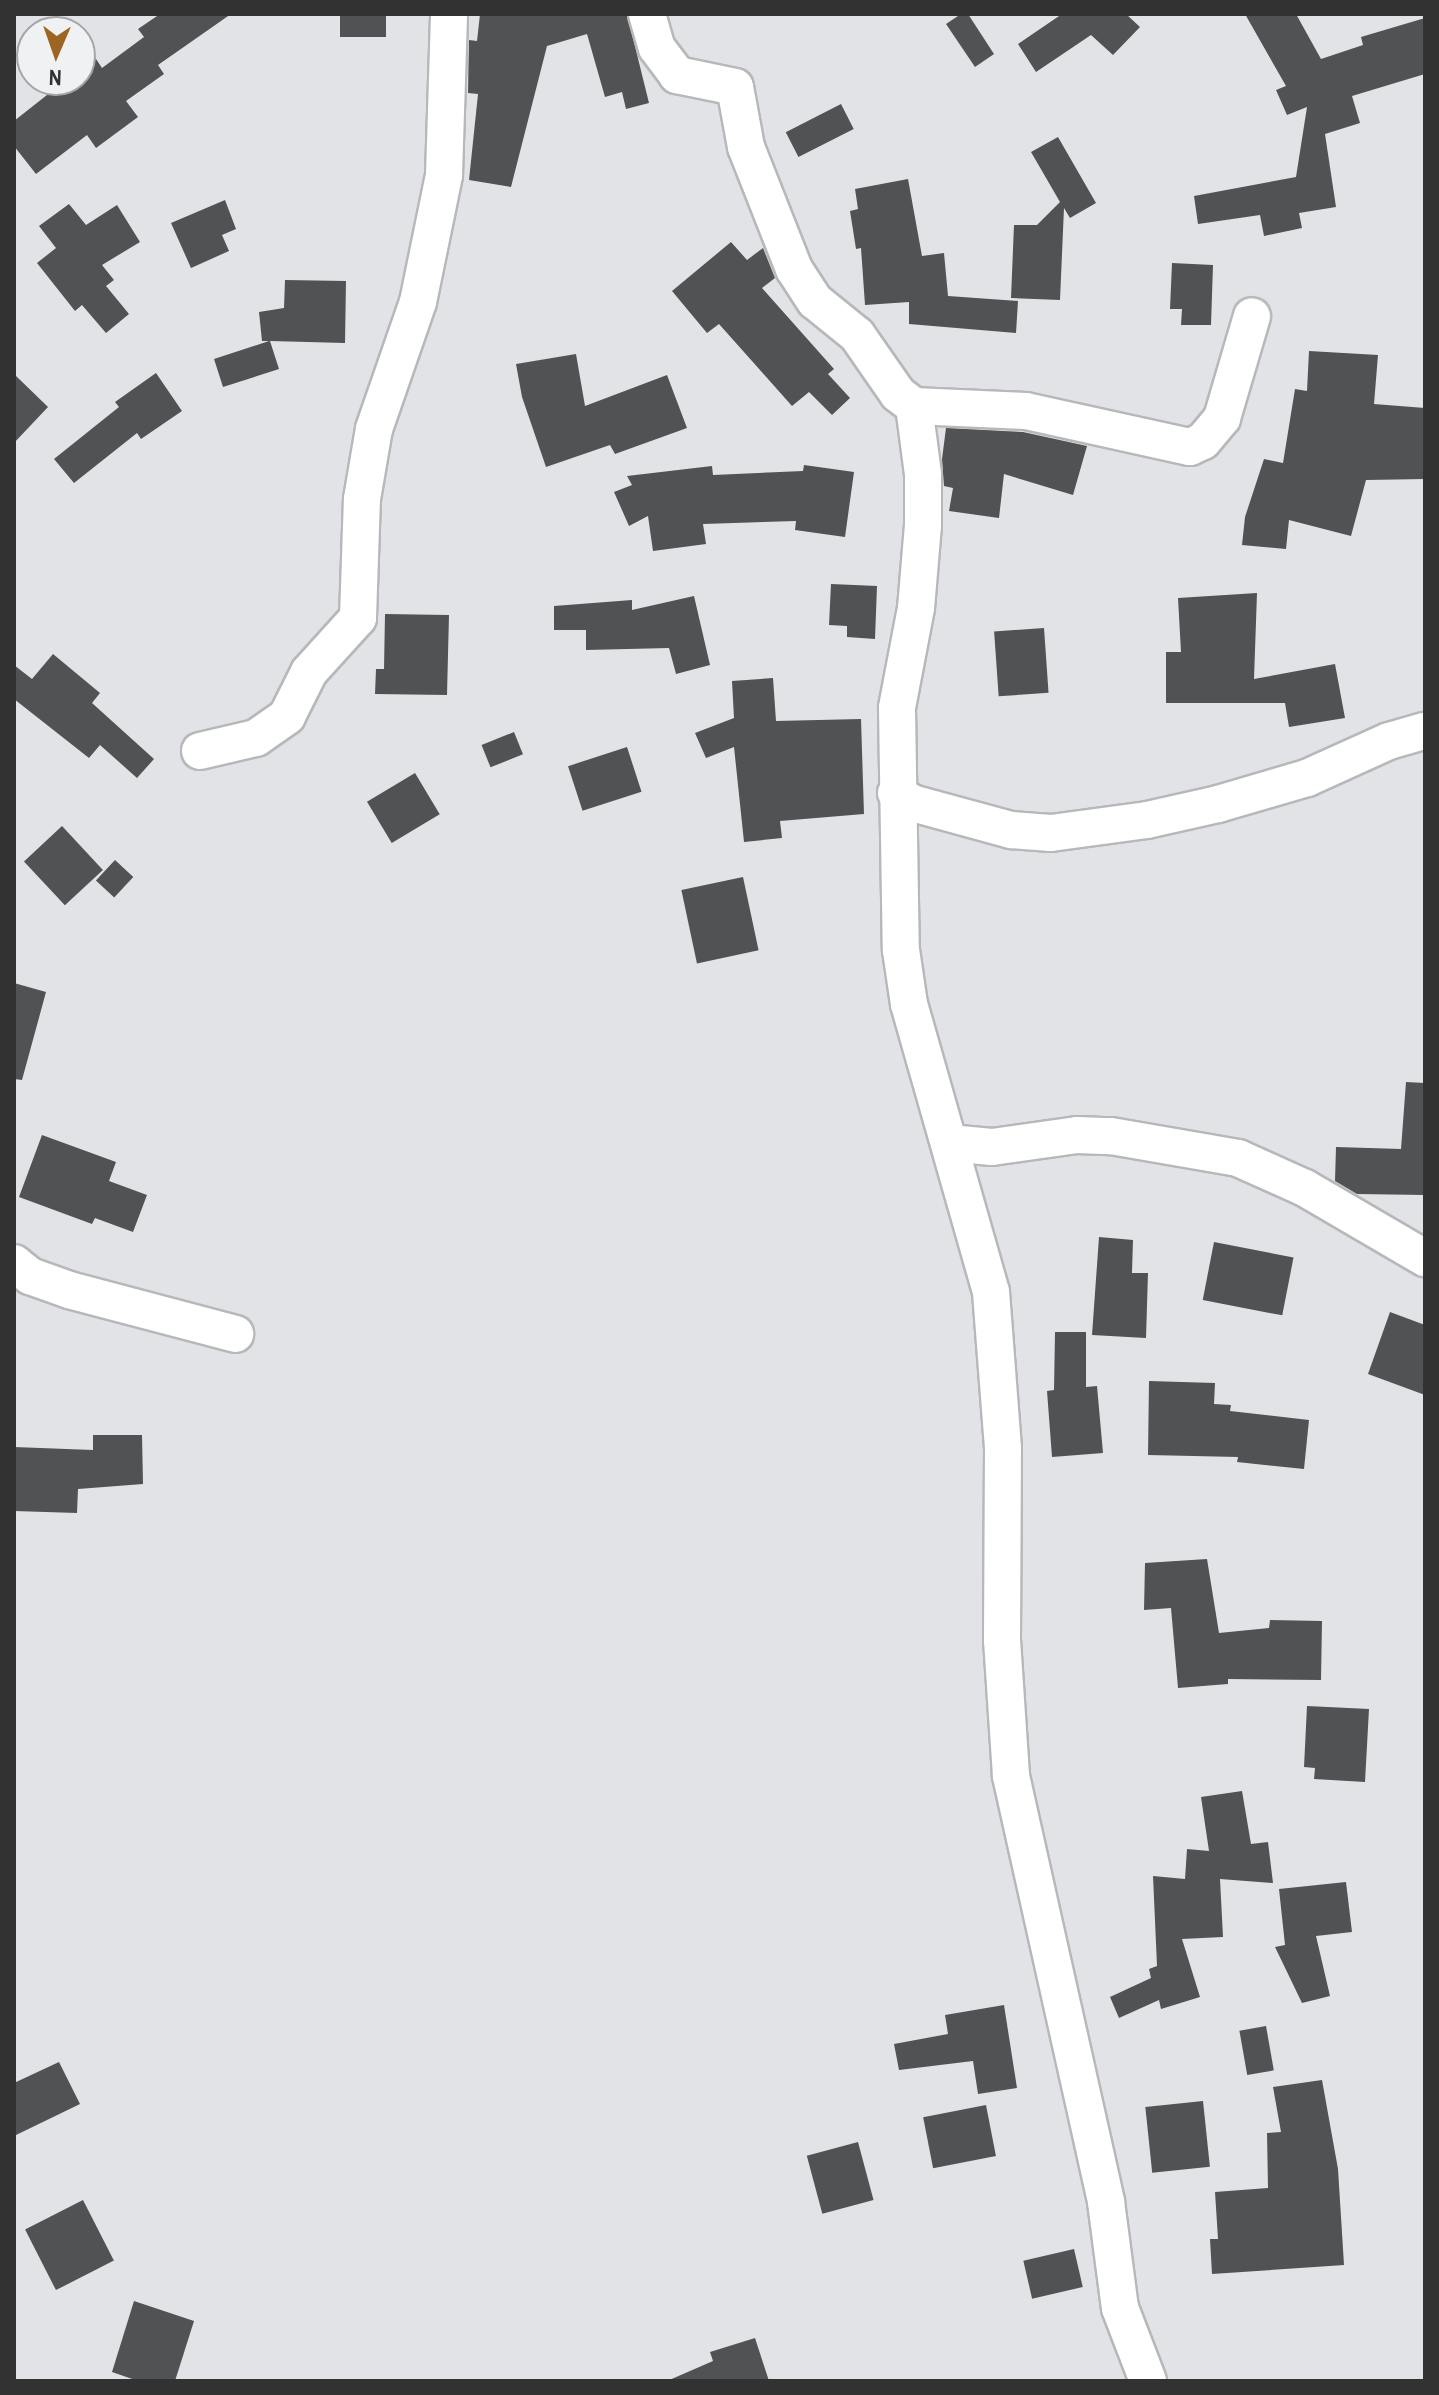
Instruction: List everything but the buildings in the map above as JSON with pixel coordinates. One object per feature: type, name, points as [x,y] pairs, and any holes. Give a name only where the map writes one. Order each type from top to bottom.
[{"type":"street","points":[[200,751],[256,738],[287,716],[309,672],[358,618],[362,499],[374,429],[418,302],[444,175],[449,14]]},
{"type":"street","points":[[647,14],[657,48],[677,75],[735,87],[746,147],[794,269],[815,301],[857,335],[898,394],[914,406],[1026,411],[1190,447],[1203,441],[1222,418],[1252,316]]},
{"type":"street","points":[[914,406],[923,525],[916,608],[897,708],[896,793],[901,950],[909,1004],[991,1292],[998,1358],[1002,1640],[1011,1776],[1106,2202],[1120,2308],[1148,2381]]},
{"type":"street","points":[[896,793],[912,803],[1011,830],[1051,833],[1218,804],[1307,778],[1389,741],[1425,731]]},
{"type":"street","points":[[949,1143],[992,1147],[1077,1135],[1111,1136],[1238,1158],[1305,1188],[1425,1258]]},
{"type":"street","points":[[14,1263],[30,1276],[69,1290],[235,1334]]}]
